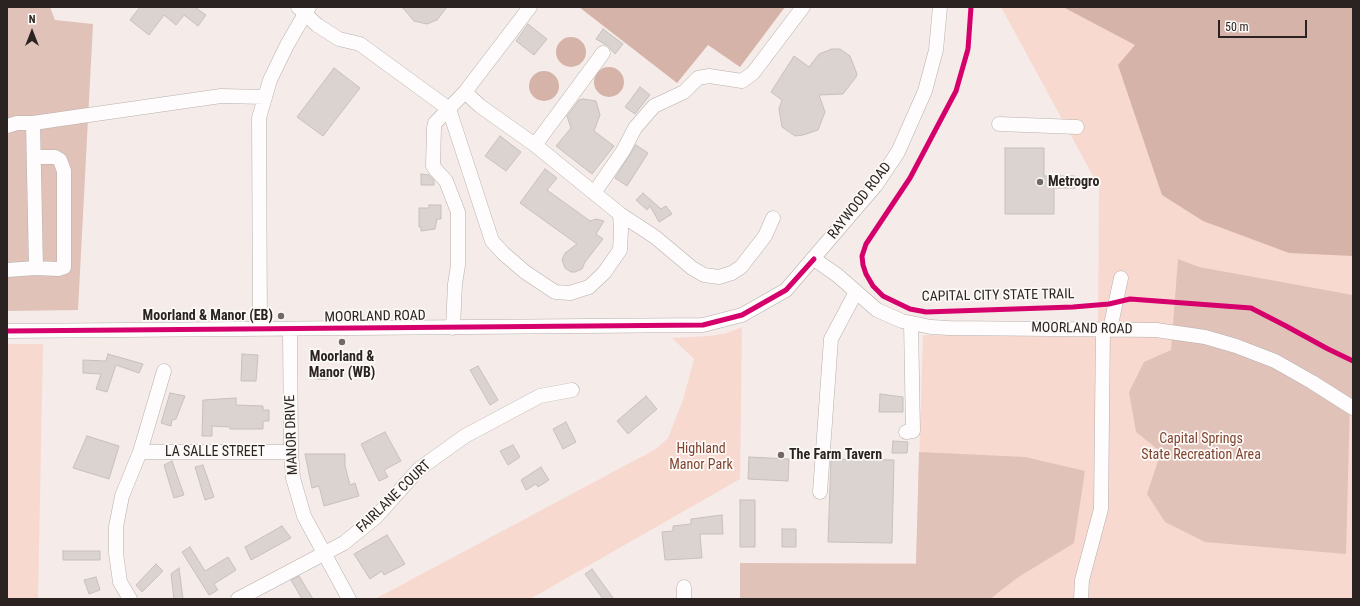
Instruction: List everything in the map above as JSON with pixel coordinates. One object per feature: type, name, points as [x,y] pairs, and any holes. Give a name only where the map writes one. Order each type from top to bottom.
[{"type":"street","points":[[452,328],[454,284],[458,265],[458,212],[446,181],[436,170],[433,154],[435,123],[465,92],[530,7]]},
{"type":"street","points":[[594,193],[623,151],[635,128],[654,106],[684,92],[698,78],[709,76],[742,81],[752,73],[803,7]]},
{"type":"street","name":"RAYWOOD ROAD","points":[[742,314],[786,290],[876,185],[898,152],[925,91],[936,50],[940,7]]},
{"type":"street","points":[[260,329],[259,118],[265,97],[304,9],[317,25],[339,39],[360,44],[449,109],[492,241],[525,272],[555,292],[570,293],[588,287],[604,273],[620,250],[622,230],[620,214]]},
{"type":"street","points":[[534,145],[603,53]]},
{"type":"street","points":[[465,92],[480,106],[534,145],[620,214],[655,237],[692,268],[704,275],[719,276],[732,273],[741,267],[765,236],[773,218]]},
{"type":"street","points":[[7,126],[16,123],[34,123],[221,96],[265,97]]},
{"type":"street","points":[[34,123],[36,268]]},
{"type":"street","points":[[999,124],[1077,127]]},
{"type":"street","points":[[7,270],[36,268],[58,269],[64,267],[64,171],[60,160],[54,157],[34,157]]},
{"type":"street","name":"MOORLAND ROAD","points":[[814,258],[878,310],[902,321],[949,328],[1106,329],[1163,331],[1205,337],[1236,346],[1275,361],[1353,408]]},
{"type":"street","points":[[1081,599],[1082,580],[1101,509],[1106,329],[1121,278]]},
{"type":"street","points":[[820,492],[832,339],[856,292]]},
{"type":"street","name":"MOORLAND ROAD","points":[[7,331],[290,330],[703,325],[742,314]]},
{"type":"street","points":[[906,432],[913,432],[911,323]]},
{"type":"street","name":"MANOR DRIVE","points":[[290,330],[291,452],[293,478],[304,516],[349,599]]},
{"type":"street","points":[[130,599],[120,582],[116,552],[116,527],[122,496],[140,452],[164,371]]},
{"type":"street","name":"FAIRLANE COURT","points":[[238,599],[344,543],[376,517],[419,469],[465,436],[540,396],[572,390]]},
{"type":"street","name":"LA SALLE STREET","points":[[140,452],[291,452]]},
{"type":"green space","points":[[7,7],[50,7],[55,20],[93,24],[78,310],[7,311]]},
{"type":"green space","name":"Capital Springs State Recreation Area","points":[[1001,7],[1353,7],[1353,599],[740,599],[740,563],[916,563],[923,335],[1098,337],[1099,187]]},
{"type":"green space","points":[[1178,259],[1199,267],[1353,295],[1353,400],[1350,399],[1346,554],[1205,542],[1165,522],[1147,494],[1161,452],[1136,432],[1129,392],[1144,362],[1171,350]]},
{"type":"green space","name":"Highland Manor Park","points":[[742,327],[740,479],[530,599],[375,599],[656,449],[668,438],[683,400],[694,359],[672,338],[710,336],[727,333]]},
{"type":"green space","points":[[7,344],[43,344],[38,599],[7,599]]},
{"type":"green space","points":[[919,452],[1025,457],[1085,471],[1074,543],[1017,578],[990,599],[740,599],[740,563],[916,564]]},
{"type":"shaded area","points":[[579,7],[785,7],[740,67],[708,45],[677,83]]},
{"type":"shaded area","points":[[1063,7],[1353,7],[1353,256],[1289,253],[1203,221],[1162,195],[1118,65],[1135,45]]},
{"type":"shaded area","points":[[571,37],[582,41],[586,52],[582,63],[571,67],[560,63],[556,52],[560,41]]},
{"type":"shaded area","points":[[609,67],[620,71],[624,82],[620,93],[609,97],[598,93],[594,82],[598,71]]},
{"type":"shaded area","points":[[544,71],[555,75],[559,86],[555,97],[544,101],[533,97],[529,86],[533,75]]},
{"type":"building","points":[[140,7],[195,7],[206,15],[198,26],[184,15],[176,25],[164,15],[149,35],[130,20]]},
{"type":"building","points":[[402,7],[447,7],[437,20],[427,24],[414,21]]},
{"type":"building","points":[[528,24],[547,39],[534,55],[516,41]]},
{"type":"building","points":[[603,29],[623,44],[615,54],[608,46],[596,39]]},
{"type":"building","points":[[832,49],[840,49],[850,56],[857,74],[856,77],[843,94],[819,95],[825,112],[818,130],[795,136],[782,127],[779,109],[782,100],[771,92],[794,56],[809,67],[819,54]]},
{"type":"building","points":[[334,68],[360,88],[323,136],[297,117]]},
{"type":"building","points":[[640,87],[650,95],[635,114],[625,107]]},
{"type":"building","points":[[583,99],[596,101],[600,115],[594,131],[614,146],[592,174],[556,146],[571,128],[567,116],[579,100]]},
{"type":"building","points":[[500,136],[521,152],[506,171],[485,156]]},
{"type":"building","points":[[636,145],[648,153],[627,186],[615,178]]},
{"type":"building","name":"Metrogro","points":[[1005,148],[1044,148],[1044,176],[1075,176],[1075,188],[1054,188],[1054,214],[1005,214]]},
{"type":"building","points":[[545,169],[557,178],[547,190],[590,221],[596,219],[604,221],[596,234],[603,239],[585,262],[582,269],[575,272],[571,272],[565,268],[562,260],[565,253],[577,244],[520,203]]},
{"type":"building","points":[[421,174],[429,175],[434,180],[434,185],[421,185]]},
{"type":"building","points":[[643,193],[661,209],[666,206],[672,214],[659,222],[650,206],[647,210],[636,200]]},
{"type":"building","points":[[429,205],[441,205],[441,219],[437,219],[435,229],[421,231],[421,227],[419,227],[419,208],[429,208]]},
{"type":"building","points":[[108,354],[143,364],[139,373],[116,365],[107,392],[96,389],[101,374],[83,373],[83,360],[106,361]]},
{"type":"building","points":[[242,354],[258,355],[256,381],[241,381]]},
{"type":"building","points":[[478,366],[498,400],[490,405],[470,370]]},
{"type":"building","points":[[316,368],[328,368],[328,379],[316,379]]},
{"type":"building","points":[[170,393],[185,396],[176,419],[172,420],[171,426],[161,423]]},
{"type":"building","points":[[880,394],[903,397],[903,412],[879,412]]},
{"type":"building","points":[[646,396],[657,409],[628,434],[617,421]]},
{"type":"building","points":[[236,398],[236,405],[263,406],[263,410],[269,410],[269,421],[263,421],[263,429],[230,429],[230,427],[212,426],[212,436],[202,436],[203,400]]},
{"type":"building","points":[[566,422],[576,442],[563,449],[553,429]]},
{"type":"building","points":[[385,432],[401,461],[384,470],[388,477],[379,481],[361,444]]},
{"type":"building","points":[[87,436],[119,446],[109,479],[73,468]]},
{"type":"building","points":[[893,441],[908,442],[907,453],[892,453]]},
{"type":"building","points":[[513,445],[520,457],[508,465],[500,451]]},
{"type":"building","points":[[305,454],[345,454],[345,466],[350,485],[355,483],[359,496],[324,506],[319,486],[312,488]]},
{"type":"building","points":[[749,457],[789,459],[788,481],[748,479]]},
{"type":"building","points":[[831,459],[894,460],[892,543],[828,542]]},
{"type":"building","points":[[172,461],[184,495],[174,498],[164,465]]},
{"type":"building","points":[[203,465],[214,497],[205,500],[195,467]]},
{"type":"building","points":[[541,467],[549,480],[538,487],[536,484],[526,490],[521,480]]},
{"type":"building","points":[[740,500],[755,500],[755,547],[740,547]]},
{"type":"building","points":[[722,515],[723,534],[700,534],[702,558],[665,560],[662,532],[673,531],[673,526],[691,524],[691,519]]},
{"type":"building","points":[[282,526],[291,538],[251,560],[245,547]]},
{"type":"building","points":[[782,529],[796,529],[796,547],[782,547]]},
{"type":"building","points":[[387,535],[405,564],[384,575],[382,571],[370,579],[354,554]]},
{"type":"building","points":[[190,547],[205,571],[228,557],[236,570],[214,584],[218,590],[209,595],[182,552]]},
{"type":"building","points":[[63,551],[100,551],[100,560],[63,560]]},
{"type":"building","points":[[156,564],[163,571],[142,592],[136,585]]},
{"type":"building","points":[[179,568],[183,599],[174,599],[171,574]]},
{"type":"building","points":[[592,569],[614,599],[603,599],[585,574]]},
{"type":"building","points":[[299,576],[313,599],[302,599],[291,580]]},
{"type":"building","points":[[96,577],[100,590],[89,594],[84,580]]},
{"type":"cycle path","name":"CAPITAL CITY STATE TRAIL","points":[[971,7],[968,49],[956,91],[910,178],[866,244],[862,256],[866,274],[873,286],[883,296],[910,309],[926,312],[1073,307],[1109,304],[1130,299],[1251,308],[1353,361]]},
{"type":"cycle path","points":[[7,331],[703,325],[742,315],[786,290],[814,259]]},
{"type":"place","name":"Metrogro","points":[[1040,182]]},
{"type":"place","name":"Moorland & Manor (EB)","points":[[281,316]]},
{"type":"place","name":"Moorland & Manor (WB)","points":[[342,342]]},
{"type":"place","name":"The Farm Tavern","points":[[781,455]]}]
